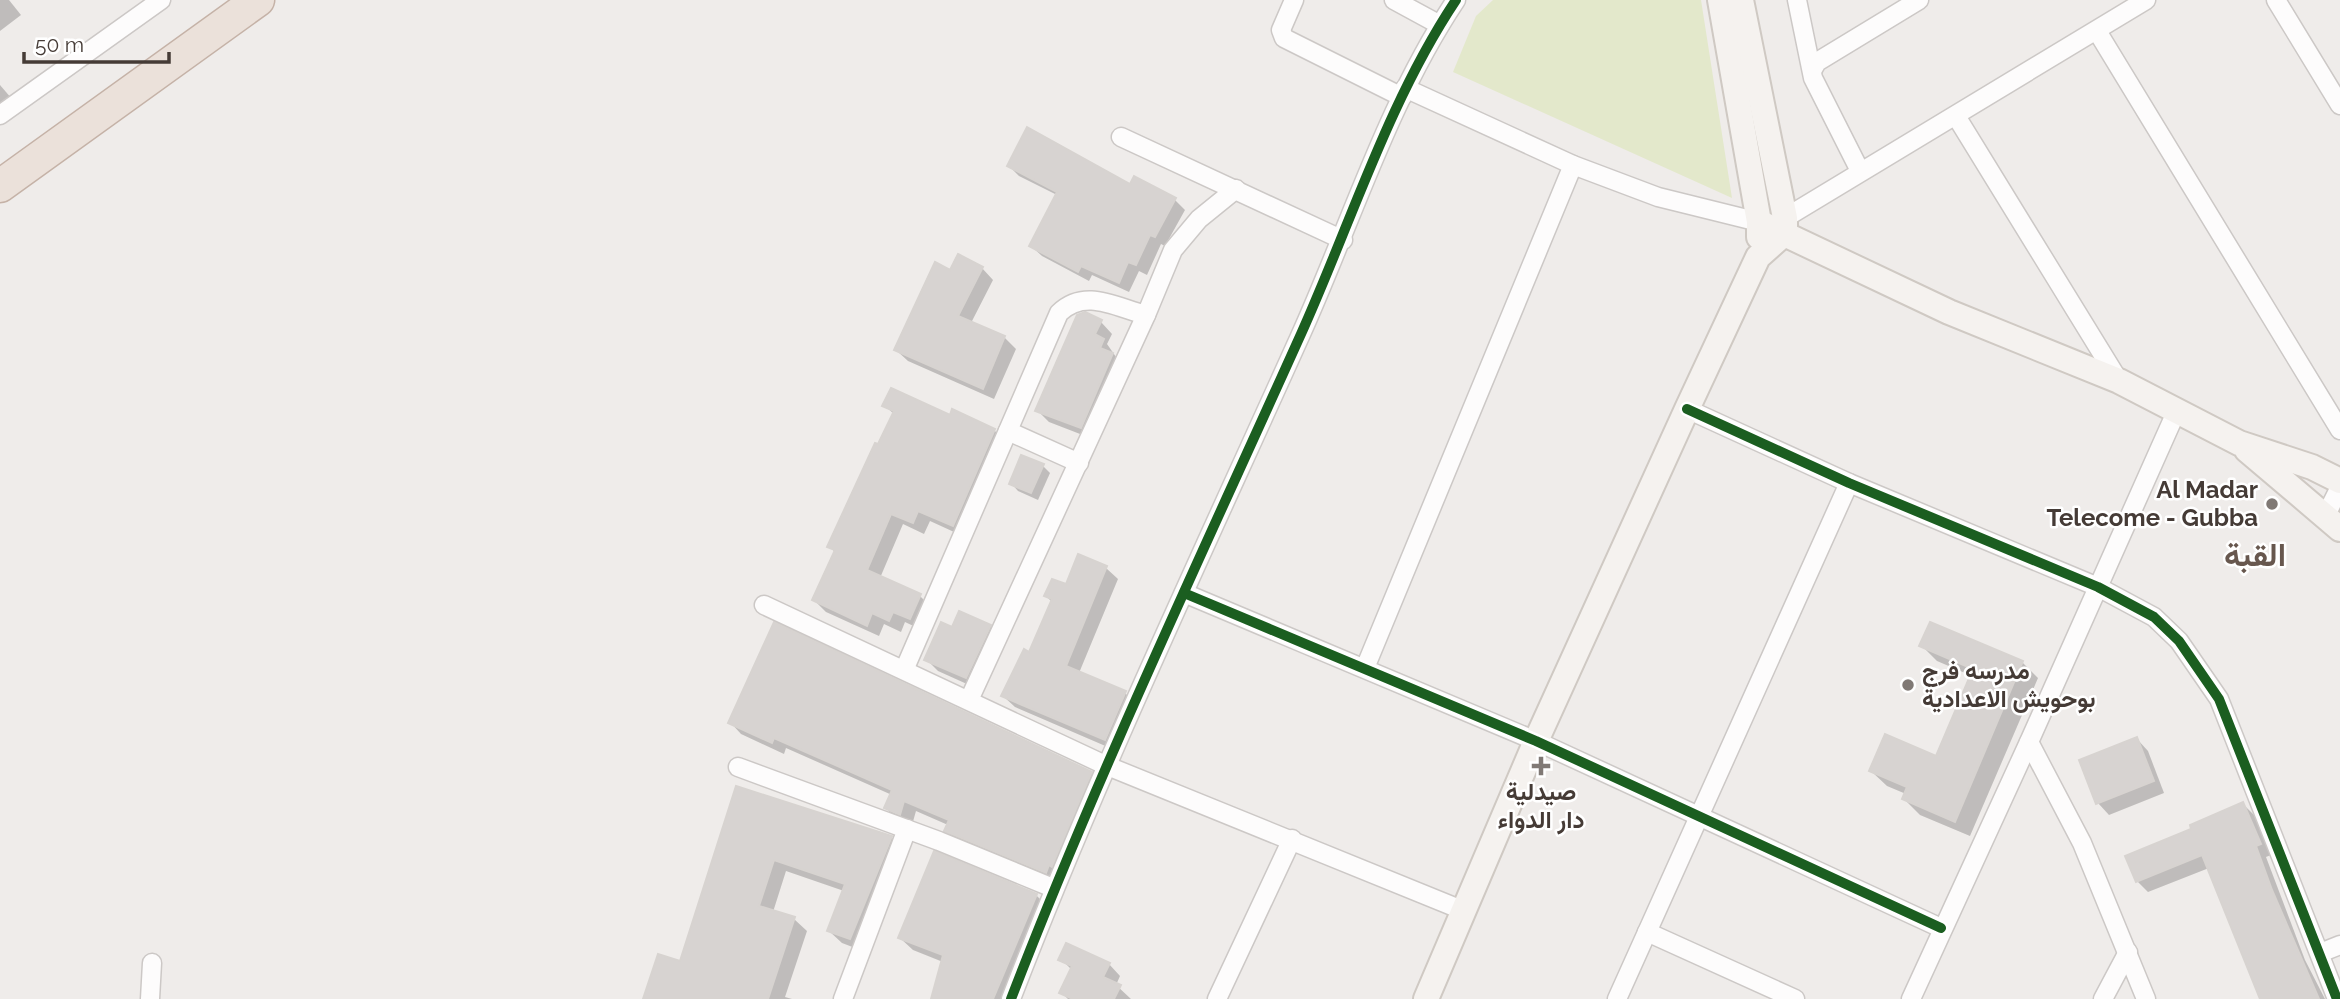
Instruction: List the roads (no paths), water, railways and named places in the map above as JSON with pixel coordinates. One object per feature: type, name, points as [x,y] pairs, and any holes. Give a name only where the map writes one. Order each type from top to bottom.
[{"type":"highway","points":[[0,186],[258,0]]},
{"type":"main road","points":[[1720,0],[1759,222],[1758,257]]},
{"type":"main road","points":[[1741,0],[1785,225]]},
{"type":"main road","points":[[1759,222],[1785,225],[1949,312],[2119,381],[2239,443],[2312,467],[2340,481]]},
{"type":"main road","points":[[1426,999],[1536,741],[1687,409],[1758,257],[1785,225]]},
{"type":"main road","points":[[2239,443],[2333,522]]},
{"type":"street","points":[[0,115],[161,0]]},
{"type":"street","points":[[1294,0],[1280,30],[1284,38],[1573,165],[1658,197],[1759,222]]},
{"type":"street","points":[[1394,0],[1440,25]]},
{"type":"street","points":[[1011,999],[1105,765],[1343,240],[1404,92],[1456,0]]},
{"type":"street","points":[[1797,0],[1817,89],[1860,171]]},
{"type":"street","points":[[1813,69],[1826,56],[1919,0]]},
{"type":"street","points":[[1785,225],[1860,171],[2146,0]]},
{"type":"street","points":[[2276,0],[2340,105]]},
{"type":"street","points":[[2097,31],[2340,430]]},
{"type":"street","points":[[1956,116],[2119,381]]},
{"type":"street","points":[[1121,137],[1343,240]]},
{"type":"street","points":[[1365,668],[1573,165]]},
{"type":"street","points":[[969,700],[1079,463],[1173,250],[1199,219],[1236,189]]},
{"type":"street","points":[[905,668],[1059,313],[1070,303],[1084,299],[1146,315]]},
{"type":"street","points":[[1687,409],[1849,483],[2098,587],[2154,618],[2179,641],[2219,699],[2337,999]]},
{"type":"street","points":[[1910,999],[2029,742],[2177,410]]},
{"type":"street","points":[[1008,431],[1079,463]]},
{"type":"street","points":[[1617,999],[1849,483]]},
{"type":"street","points":[[2333,522],[2340,487]]},
{"type":"street","points":[[1184,593],[1536,741],[1941,928]]},
{"type":"street","points":[[764,605],[905,668],[1105,765],[1462,910]]},
{"type":"street","points":[[2029,742],[2082,843],[2146,999]]},
{"type":"street","points":[[737,767],[1054,888]]},
{"type":"street","points":[[842,999],[906,830]]},
{"type":"street","points":[[1217,999],[1292,839]]},
{"type":"street","points":[[1647,932],[1795,999]]},
{"type":"street","points":[[2320,953],[2340,944]]},
{"type":"street","points":[[2104,999],[2128,952]]},
{"type":"street","points":[[149,999],[152,963]]},
{"type":"place","name":"Al Madar Telecome - Gubba","points":[[2272,504]]},
{"type":"place","name":"مدرسه فرج بوحويش الاعدادية","points":[[1908,685]]},
{"type":"place","name":"صيدلية دار الدواء","points":[[1541,766]]},
{"type":"district","name":"القبة","points":[[2255,555]]}]
